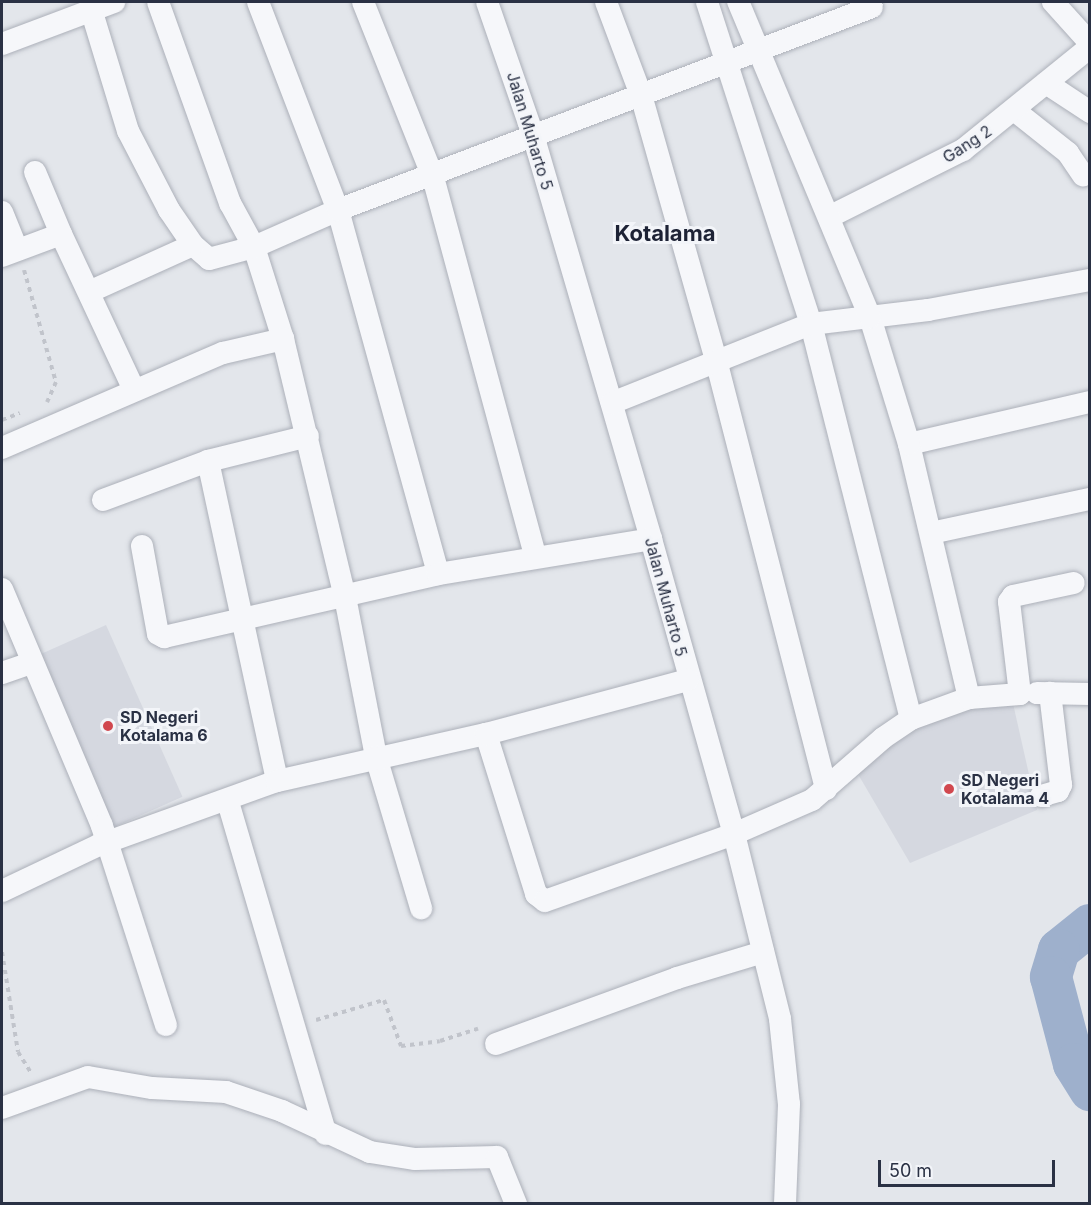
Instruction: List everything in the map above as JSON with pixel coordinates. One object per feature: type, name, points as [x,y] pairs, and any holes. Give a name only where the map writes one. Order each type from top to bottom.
[{"type":"street","points":[[2,44],[114,2]]},
{"type":"street","points":[[158,2],[230,203],[254,247],[283,339],[345,597],[376,756],[421,908]]},
{"type":"street","points":[[258,2],[338,210],[438,574]]},
{"type":"street","points":[[363,2],[433,177],[535,556]]},
{"type":"street","name":"Jalan Muharto 5","points":[[487,2],[533,135],[651,539],[688,681],[734,834],[788,1066],[790,1141],[784,1203]]},
{"type":"street","points":[[606,2],[641,95],[716,360],[826,789]]},
{"type":"street","points":[[707,2],[729,64],[811,324],[911,718]]},
{"type":"street","points":[[738,2],[870,317],[909,444],[969,698]]},
{"type":"street","points":[[1053,2],[1089,45]]},
{"type":"street","points":[[91,9],[128,131],[169,210],[193,245],[209,259],[254,247],[338,210],[433,177],[533,135],[759,53],[873,7]]},
{"type":"street","name":"Gang 2","points":[[829,216],[963,150],[1014,110],[1089,45]]},
{"type":"street","points":[[1046,83],[1089,112]]},
{"type":"street","points":[[1014,110],[1068,153],[1083,175]]},
{"type":"street","points":[[35,172],[61,234],[134,390]]},
{"type":"street","points":[[2,212],[9,252],[61,234]]},
{"type":"street","points":[[89,292],[193,245]]},
{"type":"street","points":[[612,403],[811,324],[870,317],[1089,279]]},
{"type":"street","points":[[2,448],[223,353],[283,339]]},
{"type":"street","points":[[909,444],[1089,402]]},
{"type":"street","points":[[103,500],[208,461],[308,436]]},
{"type":"street","points":[[208,461],[277,781]]},
{"type":"street","points":[[931,533],[1089,499]]},
{"type":"street","points":[[142,546],[161,636],[241,621],[438,574],[535,556],[651,539]]},
{"type":"street","points":[[1020,694],[1010,603],[1012,596],[1074,583]]},
{"type":"street","points":[[2,589],[31,663],[79,767],[166,1025]]},
{"type":"street","points":[[2,673],[31,663]]},
{"type":"street","points":[[2,891],[105,843],[228,802],[277,781],[376,756],[486,734],[688,681]]},
{"type":"street","points":[[1041,796],[1058,791],[1061,785],[1050,693]]},
{"type":"street","points":[[486,734],[536,894],[542,900],[734,834],[812,800],[883,738],[911,718],[969,698],[1020,694],[1089,694]]},
{"type":"street","points":[[228,802],[292,1027],[326,1134]]},
{"type":"street","points":[[496,1044],[677,978],[763,952]]},
{"type":"street","points":[[2,1108],[40,1091],[88,1077],[152,1088],[226,1092],[282,1111],[326,1134],[392,1156],[415,1160],[497,1157],[516,1203]]},
{"type":"path","points":[[9,252],[56,381],[50,401],[43,404]]},
{"type":"path","points":[[2,420],[28,410]]},
{"type":"path","points":[[2,952],[18,1052],[40,1091]]},
{"type":"path","points":[[292,1027],[384,1000],[401,1046],[440,1041],[490,1025],[496,1044]]},
{"type":"shaded area","name":"SD Negeri Kotalama 6","points":[[106,625],[182,797],[111,828],[35,657]]},
{"type":"shaded area","name":"SD Negeri Kotalama 4","points":[[1012,699],[1037,810],[910,863],[855,769],[931,717]]},
{"type":"waterway","points":[[1090,925],[1059,950],[1051,977],[1074,1064],[1090,1090]]},
{"type":"place","name":"SD Negeri Kotalama 6","points":[[108,726]]},
{"type":"place","name":"SD Negeri Kotalama 4","points":[[949,789]]},
{"type":"district","name":"Kotalama","points":[[665,234]]}]
